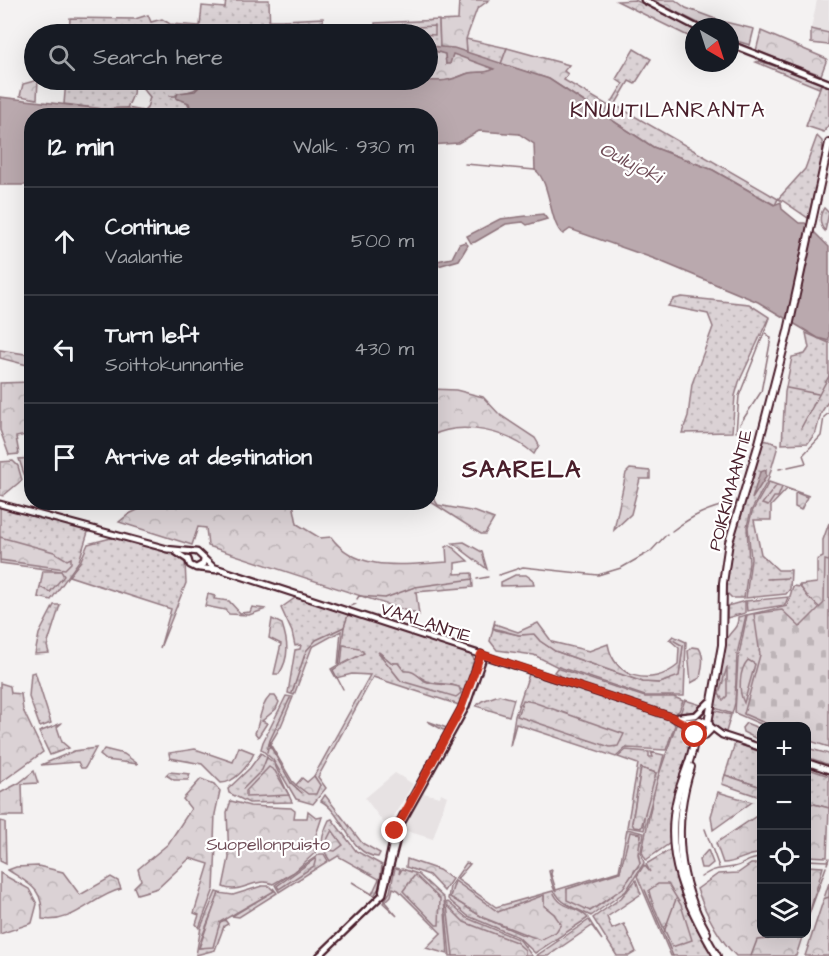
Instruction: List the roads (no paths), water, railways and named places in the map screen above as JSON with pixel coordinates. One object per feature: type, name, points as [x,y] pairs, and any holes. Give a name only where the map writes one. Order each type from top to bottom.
[{"type":"main road","name":"POIKKIMAANTIE","points":[[717,956],[689,908],[676,863],[673,834],[676,802],[693,746],[694,730],[711,700],[723,626],[723,583],[729,542],[761,435],[788,331],[829,143]]},
{"type":"main road","name":"POIKKIMAANTIE","points":[[706,711],[709,724],[705,735],[699,741],[681,801],[680,861],[693,906],[723,956]]},
{"type":"main road","points":[[698,720],[709,724]]},
{"type":"main road","points":[[694,730],[699,735],[705,735]]},
{"type":"street","points":[[644,0],[685,21]]},
{"type":"street","points":[[739,47],[829,81]]},
{"type":"street","points":[[0,504],[166,549],[182,555],[192,567],[198,568],[204,559],[201,554],[166,549]]},
{"type":"street","points":[[188,560],[193,552]]},
{"type":"street","name":"VAALANTIE","points":[[204,559],[210,566],[672,717],[698,720]]},
{"type":"street","name":"VAALANTIE","points":[[198,568],[229,572]]},
{"type":"street","points":[[319,956],[377,901],[383,890],[398,823],[461,709],[481,654]]},
{"type":"street","points":[[682,719],[706,711]]},
{"type":"street","name":"VAALANTIE","points":[[682,719],[694,730]]},
{"type":"street","points":[[709,724],[722,735]]},
{"type":"street","points":[[705,735],[722,735],[757,746]]},
{"type":"street","points":[[811,763],[829,770]]},
{"type":"water","name":"Oulujoki","points":[[438,47],[454,48],[549,79],[653,147],[713,170],[774,205],[781,202],[782,209],[799,223],[805,223],[829,247],[829,341],[818,338],[758,302],[655,259],[570,229],[563,234],[555,221],[544,183],[535,170],[534,144],[519,134],[479,131],[458,143],[438,144],[438,108],[190,108],[189,103],[176,98],[178,93],[196,90],[438,90],[438,81],[494,69],[453,54],[450,64],[446,64],[445,54],[438,52]]},
{"type":"water","points":[[0,97],[94,108],[24,108],[24,185],[0,185]]},
{"type":"water","points":[[543,214],[547,219],[527,225],[523,222],[506,224],[475,242],[471,243],[467,236],[500,219]]},
{"type":"water","points":[[465,242],[468,245],[459,260],[438,266],[438,261],[452,258],[459,244]]},
{"type":"water","points":[[766,470],[766,477],[752,499],[760,472]]},
{"type":"waterway","points":[[170,96],[175,96]]},
{"type":"waterway","points":[[465,164],[535,170]]},
{"type":"waterway","points":[[736,432],[739,396],[770,318]]},
{"type":"waterway","points":[[740,424],[761,392],[771,338],[766,333]]},
{"type":"waterway","points":[[801,428],[829,376]]},
{"type":"waterway","points":[[787,388],[818,394]]},
{"type":"waterway","points":[[829,407],[829,412]]},
{"type":"waterway","points":[[788,467],[806,463],[803,455],[821,436],[824,417],[829,413]]},
{"type":"waterway","points":[[779,469],[784,468]]},
{"type":"waterway","points":[[672,531],[701,513],[733,503]]},
{"type":"waterway","points":[[499,575],[523,567],[598,575],[621,568],[651,551],[667,534]]},
{"type":"waterway","points":[[477,579],[488,577]]},
{"type":"waterway","points":[[767,579],[788,578]]},
{"type":"waterway","points":[[357,599],[359,596],[385,598],[415,587],[473,579]]},
{"type":"waterway","points":[[351,606],[356,604]]},
{"type":"waterway","points":[[292,693],[306,651],[316,640],[344,627],[348,615]]},
{"type":"waterway","points":[[343,689],[333,670],[339,666],[344,627]]},
{"type":"waterway","points":[[267,752],[270,740],[290,698]]},
{"type":"waterway","points":[[269,744],[291,783],[302,793]]},
{"type":"waterway","points":[[243,789],[262,770],[267,757]]},
{"type":"waterway","points":[[705,829],[719,867]]},
{"type":"waterway","points":[[827,864],[829,858]]},
{"type":"waterway","points":[[701,877],[714,870],[738,866],[757,859]]},
{"type":"waterway","points":[[811,860],[828,861]]},
{"type":"waterway","points":[[811,909],[826,867]]},
{"type":"waterway","points":[[645,890],[673,956]]},
{"type":"waterway","points":[[823,899],[829,897]]},
{"type":"waterway","points":[[664,932],[676,899]]},
{"type":"waterway","points":[[751,956],[757,940],[778,938]]},
{"type":"district","name":"KNUUTILANRANTA","points":[[668,110]]},
{"type":"district","name":"SAARELA","points":[[522,469]]},
{"type":"park label","name":"Suopellonpuisto","points":[[268,844]]}]
